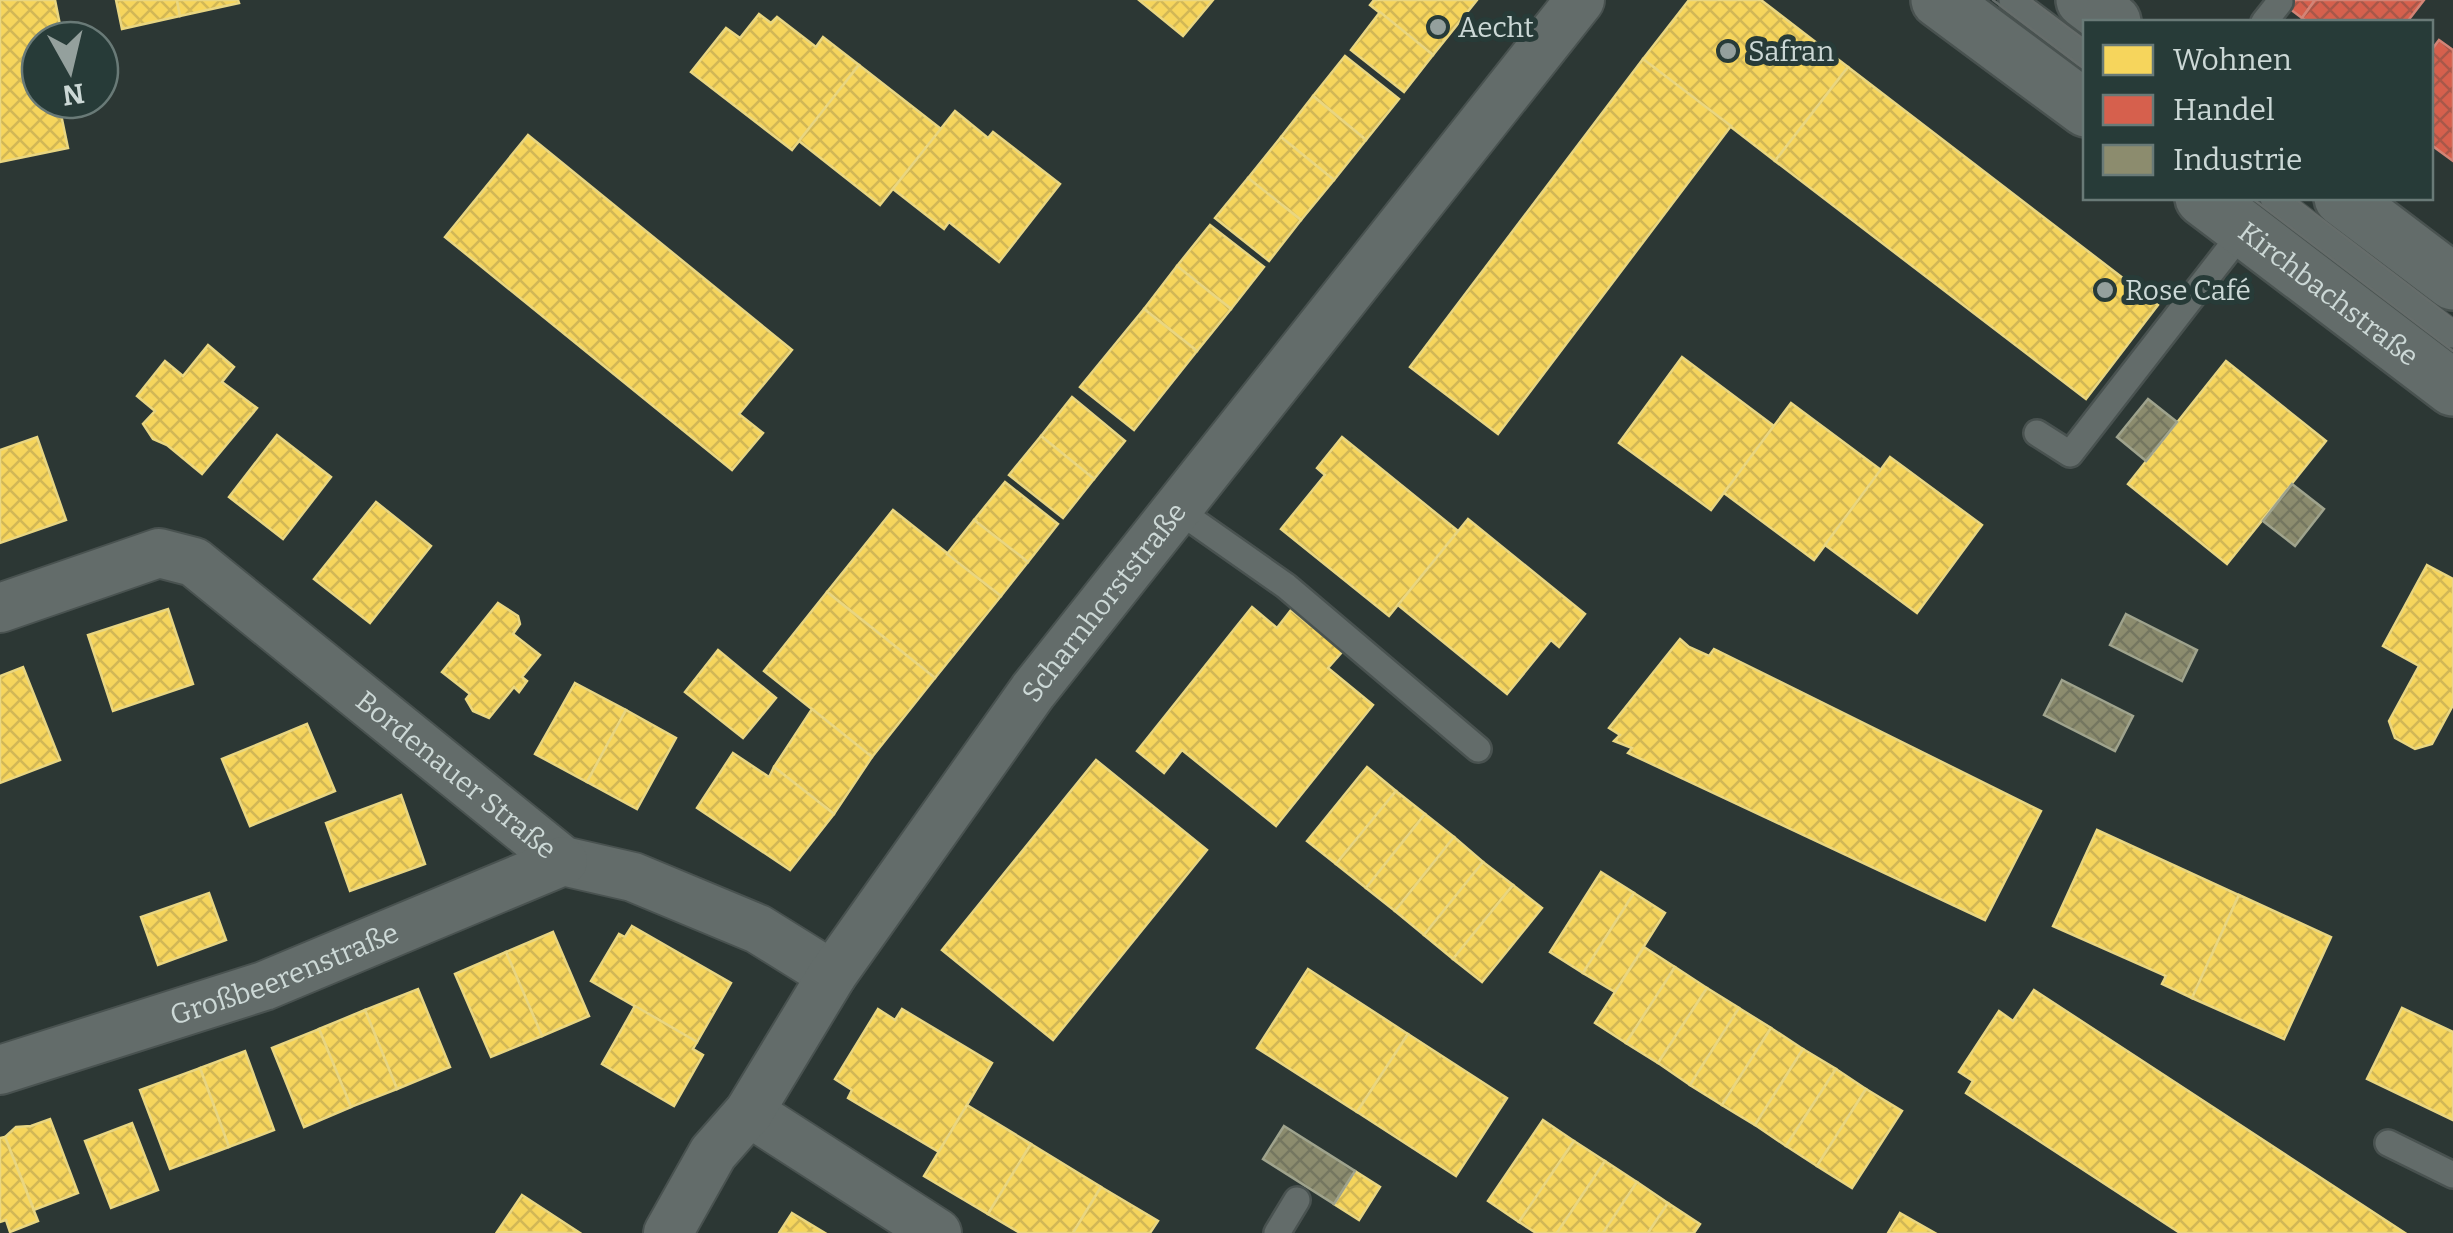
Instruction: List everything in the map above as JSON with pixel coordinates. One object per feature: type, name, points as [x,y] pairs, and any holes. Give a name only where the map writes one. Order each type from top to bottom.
[{"type":"main road","points":[[1939,0],[2083,108]]},
{"type":"main road","points":[[2084,0],[2110,20]]},
{"type":"main road","points":[[2345,200],[2453,282]]},
{"type":"main road","name":"Kirchbachstraße","points":[[2240,208],[2453,388]]},
{"type":"street","name":"Scharnhorststraße","points":[[668,1233],[713,1153],[749,1112],[832,976],[1033,691],[1580,0]]},
{"type":"street","name":"Bordenauer Straße","points":[[0,608],[159,553],[194,562],[562,862],[633,877],[758,928],[832,976]]},
{"type":"street","name":"Großbeerenstraße","points":[[0,1070],[264,986],[562,862]]},
{"type":"street","points":[[749,1112],[937,1233]]},
{"type":"lane","points":[[2012,0],[2083,54]]},
{"type":"lane","points":[[2038,433],[2070,454],[2240,208],[2453,335]]},
{"type":"lane","points":[[1178,510],[1286,586],[1478,748]]},
{"type":"lane","points":[[2388,1144],[2453,1176]]},
{"type":"lane","points":[[1277,1233],[1297,1200]]},
{"type":"building: Wohnen","points":[[0,0],[55,0],[59,20],[20,20],[20,120],[62,120],[68,148],[0,162]]},
{"type":"building: Wohnen","points":[[116,0],[177,0],[180,16],[122,29]]},
{"type":"building: Wohnen","points":[[177,0],[238,0],[239,3],[180,16]]},
{"type":"building: Wohnen","points":[[1139,0],[1213,0],[1183,36]]},
{"type":"building: Wohnen","points":[[1374,0],[1477,0],[1433,55],[1370,5]]},
{"type":"building: Wohnen","points":[[1689,0],[1761,0],[1848,67],[1775,161],[1643,59]]},
{"type":"building: Wohnen","points":[[1380,12],[1433,55],[1404,92],[1351,50]]},
{"type":"building: Wohnen","points":[[759,14],[771,23],[777,17],[816,47],[823,37],[859,65],[792,150],[691,72],[726,28],[740,38]]},
{"type":"building: Wohnen","points":[[1345,56],[1399,99],[1366,140],[1313,96]]},
{"type":"building: Wohnen","points":[[1643,59],[1731,126],[1498,434],[1410,367]]},
{"type":"building: Wohnen","points":[[859,65],[941,129],[880,205],[799,141]]},
{"type":"building: Wohnen","points":[[1848,67],[2158,305],[2086,399],[1775,161]]},
{"type":"building: Wohnen","points":[[1313,96],[1366,140],[1334,180],[1281,137]]},
{"type":"building: Wohnen","points":[[955,111],[988,138],[993,132],[1060,184],[999,262],[949,222],[944,229],[893,189]]},
{"type":"building: Wohnen","points":[[528,135],[792,350],[739,414],[763,433],[732,470],[445,237]]},
{"type":"building: Wohnen","points":[[1281,137],[1334,180],[1301,220],[1248,178]]},
{"type":"building: Wohnen","points":[[1248,178],[1301,220],[1269,261],[1215,218]]},
{"type":"building: Wohnen","points":[[1210,225],[1264,267],[1231,309],[1177,266]]},
{"type":"building: Wohnen","points":[[1177,266],[1231,309],[1197,351],[1144,309]]},
{"type":"building: Wohnen","points":[[1144,309],[1197,351],[1134,430],[1080,387]]},
{"type":"building: Wohnen","points":[[208,345],[234,367],[222,382],[257,408],[202,474],[167,445],[153,439],[143,424],[155,411],[137,396],[165,361],[183,376]]},
{"type":"building: Wohnen","points":[[1682,357],[1774,426],[1711,510],[1619,443]]},
{"type":"building: Wohnen","points":[[2226,361],[2326,441],[2227,564],[2128,484]]},
{"type":"building: Wohnen","points":[[1072,397],[1125,441],[1094,479],[1041,436]]},
{"type":"building: Wohnen","points":[[1791,403],[1881,470],[1814,560],[1724,493]]},
{"type":"building: Wohnen","points":[[277,435],[331,477],[283,539],[229,497]]},
{"type":"building: Wohnen","points":[[1041,436],[1094,479],[1063,518],[1009,475]]},
{"type":"building: Wohnen","points":[[37,437],[66,520],[0,543],[0,450]]},
{"type":"building: Wohnen","points":[[1342,437],[1458,531],[1389,616],[1281,529],[1325,475],[1317,468]]},
{"type":"building: Wohnen","points":[[1890,457],[1982,525],[1917,613],[1825,545]]},
{"type":"building: Wohnen","points":[[1005,482],[1058,524],[1028,562],[974,520]]},
{"type":"building: Wohnen","points":[[376,502],[431,546],[370,623],[314,579]]},
{"type":"building: Wohnen","points":[[893,510],[1001,596],[935,678],[827,592]]},
{"type":"building: Wohnen","points":[[1468,519],[1585,614],[1559,647],[1551,640],[1507,694],[1398,605]]},
{"type":"building: Wohnen","points":[[974,520],[1028,562],[1001,596],[947,554]]},
{"type":"building: Wohnen","points":[[2427,565],[2453,579],[2453,705],[2432,744],[2415,749],[2395,738],[2389,721],[2419,666],[2383,646]]},
{"type":"building: Wohnen","points":[[827,592],[935,678],[872,757],[764,671]]},
{"type":"building: Wohnen","points":[[498,603],[518,616],[520,624],[513,634],[540,655],[522,677],[527,681],[519,692],[514,687],[489,718],[473,711],[466,699],[470,694],[442,672]]},
{"type":"building: Wohnen","points":[[1252,607],[1277,628],[1291,610],[1343,651],[1328,668],[1373,705],[1276,826],[1182,750],[1164,773],[1137,751]]},
{"type":"building: Wohnen","points":[[168,609],[193,684],[113,711],[88,635]]},
{"type":"building: Wohnen","points":[[1680,639],[1709,656],[1714,649],[2041,811],[1985,920],[1628,753],[1632,748],[1614,741],[1620,735],[1609,728]]},
{"type":"building: Wohnen","points":[[718,650],[776,698],[743,738],[685,692]]},
{"type":"building: Wohnen","points":[[23,667],[60,760],[0,783],[0,676]]},
{"type":"building: Wohnen","points":[[575,683],[626,710],[587,782],[535,754]]},
{"type":"building: Wohnen","points":[[812,709],[872,757],[834,814],[774,767]]},
{"type":"building: Wohnen","points":[[626,710],[676,738],[637,809],[587,782]]},
{"type":"building: Wohnen","points":[[307,724],[335,791],[250,826],[222,759]]},
{"type":"building: Wohnen","points":[[733,753],[769,777],[774,767],[834,814],[790,870],[697,808]]},
{"type":"building: Wohnen","points":[[1096,760],[1207,850],[1053,1040],[942,950]]},
{"type":"building: Wohnen","points":[[1367,767],[1396,791],[1336,864],[1307,841]]},
{"type":"building: Wohnen","points":[[1396,791],[1425,814],[1366,888],[1336,864]]},
{"type":"building: Wohnen","points":[[401,795],[425,864],[350,891],[326,823]]},
{"type":"building: Wohnen","points":[[1425,814],[1454,837],[1395,911],[1366,888]]},
{"type":"building: Wohnen","points":[[2097,830],[2239,895],[2192,998],[2162,984],[2166,976],[2053,926]]},
{"type":"building: Wohnen","points":[[1454,837],[1483,862],[1424,935],[1395,911]]},
{"type":"building: Wohnen","points":[[1483,862],[1513,885],[1453,959],[1424,935]]},
{"type":"building: Wohnen","points":[[1601,872],[1634,893],[1583,973],[1550,952]]},
{"type":"building: Wohnen","points":[[1513,885],[1542,908],[1482,982],[1453,959]]},
{"type":"building: Wohnen","points":[[209,893],[226,940],[158,965],[141,917]]},
{"type":"building: Wohnen","points":[[1634,893],[1665,913],[1615,992],[1583,973]]},
{"type":"building: Wohnen","points":[[2239,895],[2331,937],[2284,1039],[2192,998]]},
{"type":"building: Wohnen","points":[[632,926],[731,983],[697,1042],[591,981],[619,934],[625,937]]},
{"type":"building: Wohnen","points":[[553,932],[589,1016],[542,1036],[506,952]]},
{"type":"building: Wohnen","points":[[1644,947],[1675,967],[1626,1043],[1595,1023]]},
{"type":"building: Wohnen","points":[[506,952],[542,1036],[491,1057],[455,974]]},
{"type":"building: Wohnen","points":[[1675,967],[1707,988],[1658,1063],[1626,1043]]},
{"type":"building: Wohnen","points":[[1308,969],[1408,1034],[1357,1112],[1257,1048]]},
{"type":"building: Wohnen","points":[[1707,988],[1739,1008],[1690,1085],[1658,1063]]},
{"type":"building: Wohnen","points":[[418,989],[450,1067],[397,1089],[365,1010]]},
{"type":"building: Wohnen","points":[[2034,990],[2405,1233],[2180,1233],[1966,1093],[1973,1081],[1959,1072],[1999,1011],[2013,1021]]},
{"type":"building: Wohnen","points":[[635,1006],[697,1042],[693,1049],[703,1055],[674,1106],[602,1064]]},
{"type":"building: Wohnen","points":[[1739,1008],[1771,1028],[1722,1105],[1690,1085]]},
{"type":"building: Wohnen","points":[[2402,1008],[2453,1032],[2453,1120],[2367,1079]]},
{"type":"building: Wohnen","points":[[878,1009],[895,1020],[902,1009],[992,1063],[939,1152],[848,1098],[852,1090],[835,1079]]},
{"type":"building: Wohnen","points":[[365,1010],[397,1089],[351,1107],[319,1029]]},
{"type":"building: Wohnen","points":[[1771,1028],[1803,1049],[1755,1125],[1722,1105]]},
{"type":"building: Wohnen","points":[[319,1029],[351,1107],[304,1127],[272,1048]]},
{"type":"building: Wohnen","points":[[1408,1034],[1507,1098],[1456,1176],[1357,1112]]},
{"type":"building: Wohnen","points":[[1803,1049],[1836,1069],[1786,1146],[1755,1125]]},
{"type":"building: Wohnen","points":[[245,1051],[274,1130],[229,1147],[200,1068]]},
{"type":"building: Wohnen","points":[[200,1068],[229,1147],[170,1169],[140,1090]]},
{"type":"building: Wohnen","points":[[1836,1069],[1866,1089],[1817,1166],[1786,1146]]},
{"type":"building: Wohnen","points":[[1866,1089],[1902,1111],[1852,1188],[1817,1166]]},
{"type":"building: Wohnen","points":[[967,1105],[1031,1144],[988,1214],[924,1176]]},
{"type":"building: Wohnen","points":[[50,1119],[78,1193],[34,1210],[5,1137],[16,1127]]},
{"type":"building: Wohnen","points":[[1543,1120],[1574,1141],[1519,1222],[1488,1201]]},
{"type":"building: Wohnen","points":[[132,1123],[158,1190],[111,1208],[85,1141]]},
{"type":"building: Wohnen","points":[[5,1137],[38,1221],[10,1232],[6,1220],[0,1222],[0,1138]]},
{"type":"building: Wohnen","points":[[1574,1141],[1605,1161],[1557,1233],[1536,1233],[1519,1222]]},
{"type":"building: Wohnen","points":[[1031,1144],[1101,1187],[1073,1233],[1020,1233],[988,1214]]},
{"type":"building: Wohnen","points":[[1605,1161],[1637,1182],[1603,1233],[1557,1233]]},
{"type":"building: Wohnen","points":[[1355,1171],[1380,1187],[1359,1220],[1334,1204]]},
{"type":"building: Wohnen","points":[[1637,1182],[1668,1203],[1648,1233],[1603,1233]]},
{"type":"building: Wohnen","points":[[1101,1187],[1158,1221],[1150,1233],[1073,1233]]},
{"type":"building: Wohnen","points":[[522,1195],[580,1233],[497,1232]]},
{"type":"building: Wohnen","points":[[1668,1203],[1700,1224],[1694,1233],[1648,1233]]},
{"type":"building: Wohnen","points":[[792,1213],[825,1233],[779,1233]]},
{"type":"building: Wohnen","points":[[1900,1213],[1935,1233],[1888,1233]]},
{"type":"building: Handel","points":[[2278,0],[2315,0],[2302,18]]},
{"type":"building: Handel","points":[[2315,0],[2424,0],[2409,20],[2302,18]]},
{"type":"building: Handel","points":[[2439,40],[2453,50],[2453,161],[2433,146],[2433,48]]},
{"type":"building: Industrie","points":[[2148,399],[2177,422],[2146,461],[2117,437]]},
{"type":"building: Industrie","points":[[2292,484],[2324,509],[2295,546],[2263,521]]},
{"type":"building: Industrie","points":[[2126,614],[2197,650],[2182,681],[2110,645]]},
{"type":"building: Industrie","points":[[2062,680],[2133,716],[2115,751],[2044,715]]},
{"type":"building: Industrie","points":[[1284,1126],[1355,1171],[1334,1204],[1263,1159]]},
{"type":"tram line","points":[[1993,0],[2083,68]]},
{"type":"tram line","points":[[2031,0],[2083,39]]},
{"type":"tram line","points":[[2255,200],[2453,351]]},
{"type":"tram line","points":[[2297,200],[2453,319]]},
{"type":"place","name":"Aecht","points":[[1438,27]]},
{"type":"place","name":"Safran","points":[[1728,51]]},
{"type":"place","name":"Rose Café","points":[[2105,290]]}]
